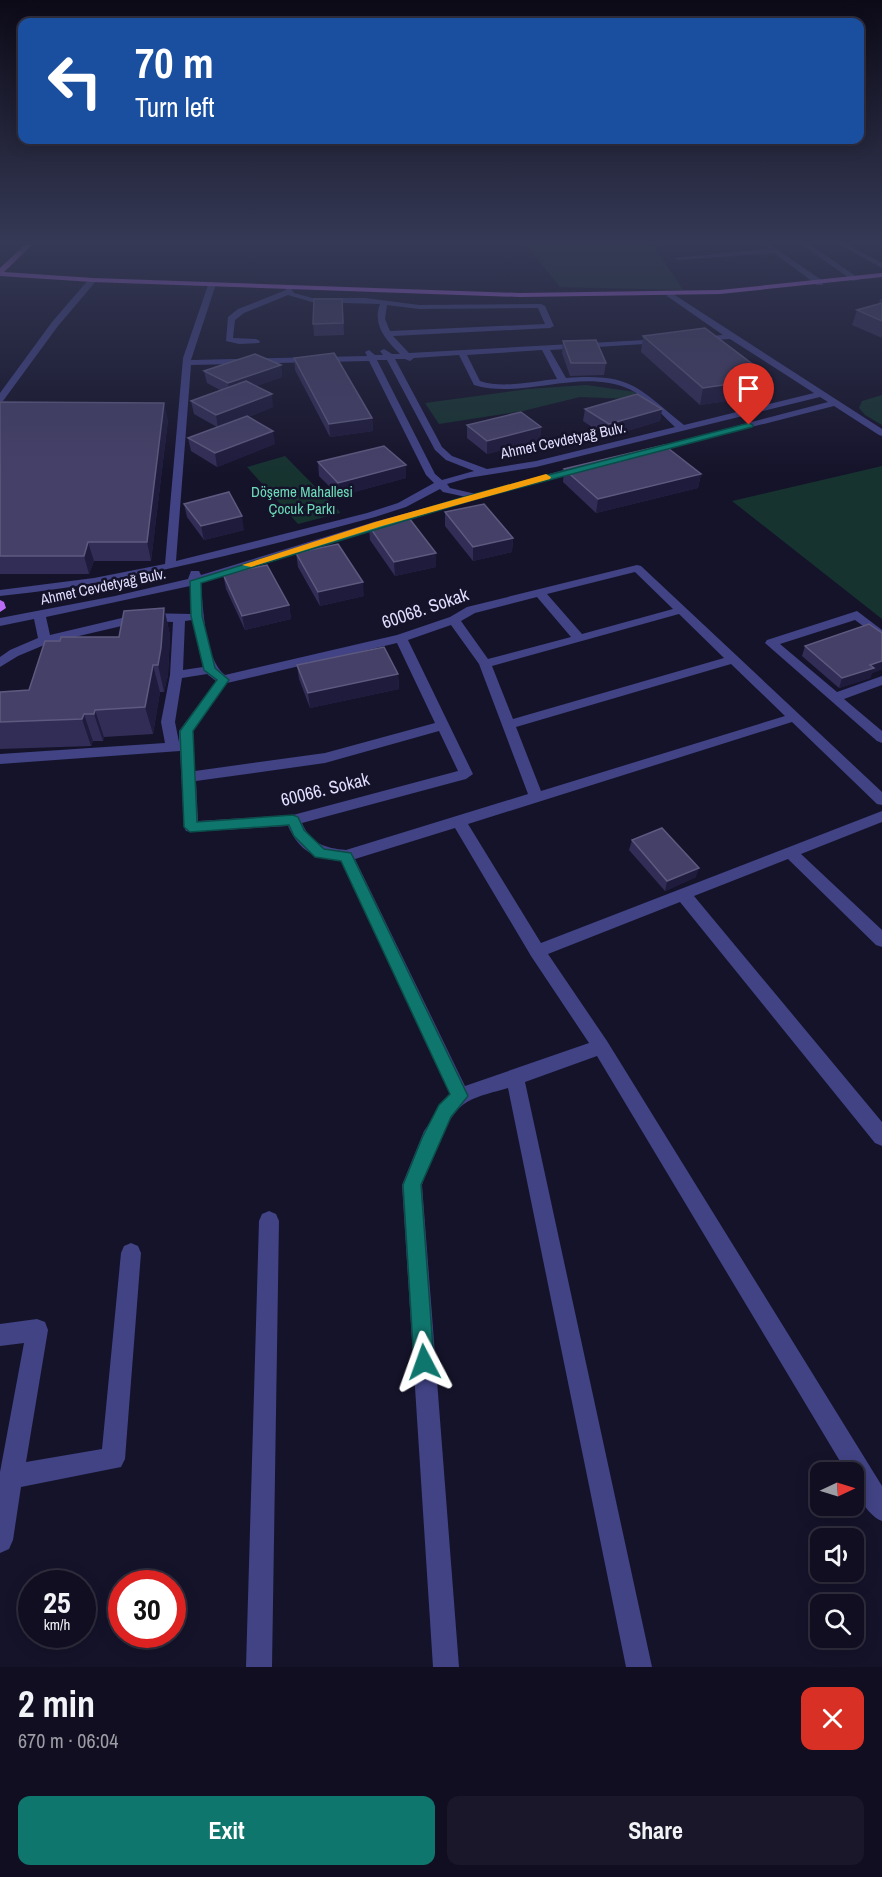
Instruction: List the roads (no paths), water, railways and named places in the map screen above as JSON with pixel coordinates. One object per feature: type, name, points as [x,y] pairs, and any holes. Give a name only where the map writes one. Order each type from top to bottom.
[{"type":"street","points":[[0,399],[59,320]]},
{"type":"street","points":[[170,567],[187,360],[200,320]]},
{"type":"street","points":[[231,320],[229,339],[239,342],[256,341]]},
{"type":"street","points":[[383,320],[386,334],[411,360],[424,364],[466,362]]},
{"type":"street","points":[[386,334],[404,320]]},
{"type":"street","points":[[421,320],[550,326],[547,320]]},
{"type":"street","points":[[707,320],[882,433]]},
{"type":"street","points":[[724,332],[689,337],[732,337]]},
{"type":"street","points":[[187,360],[371,355],[404,353],[667,338],[545,348],[404,353]]},
{"type":"street","points":[[545,348],[563,381]]},
{"type":"street","points":[[461,352],[477,383],[484,386],[604,381],[634,387],[682,428]]},
{"type":"street","points":[[371,355],[431,475],[438,484],[447,490],[484,494],[492,485],[491,477],[484,471],[449,458],[438,448],[387,354]]},
{"type":"street","name":"Ahmet Cevdetyağ Bulv.","points":[[0,593],[58,589],[195,561],[371,515],[402,505],[438,484],[484,471],[536,464],[821,394]]},
{"type":"street","name":"Ahmet Cevdetyağ Bulv.","points":[[632,455],[836,403]]},
{"type":"street","name":"Ahmet Cevdetyağ Bulv.","points":[[0,622],[195,581],[484,494],[598,464]]},
{"type":"street","points":[[180,746],[186,731],[223,680],[210,670],[197,616],[195,561]]},
{"type":"street","name":"60068. Sokak","points":[[223,680],[401,638],[454,620],[471,610],[637,568],[682,610]]},
{"type":"street","points":[[540,593],[579,638]]},
{"type":"street","points":[[485,664],[682,610],[882,800]]},
{"type":"street","points":[[39,614],[45,640]]},
{"type":"street","points":[[882,636],[857,615],[771,643],[837,697],[882,738]]},
{"type":"street","points":[[0,663],[14,653],[45,640],[143,617],[179,619],[197,616]]},
{"type":"street","points":[[179,619],[176,675],[168,722],[180,746],[188,777],[259,769],[325,758],[443,725],[401,638]]},
{"type":"street","points":[[454,620],[485,664],[536,797]]},
{"type":"street","points":[[508,725],[734,659]]},
{"type":"street","points":[[176,675],[210,670]]},
{"type":"street","points":[[837,697],[882,680]]},
{"type":"street","points":[[293,820],[299,833],[320,853],[346,856],[795,717]]},
{"type":"street","name":"60066. Sokak","points":[[188,777],[190,827],[293,820],[466,774],[443,725]]},
{"type":"street","points":[[0,759],[180,746]]},
{"type":"street","points":[[537,951],[882,816]]},
{"type":"street","points":[[459,821],[537,951],[601,1047],[882,1509]]},
{"type":"street","points":[[790,852],[882,940]]},
{"type":"street","points":[[346,856],[460,1096]]},
{"type":"street","points":[[683,894],[882,1137]]},
{"type":"street","points":[[446,1667],[412,1185],[428,1144],[445,1111],[460,1096],[601,1047]]},
{"type":"street","points":[[515,1077],[639,1667]]},
{"type":"street","points":[[259,1667],[269,1221]]},
{"type":"street","points":[[11,1477],[113,1459],[131,1252]]},
{"type":"street","points":[[0,1335],[37,1330],[0,1540]]},
{"type":"park label","name":"Döşeme Mahallesi Çocuk Parkı","points":[[302,500]]}]
